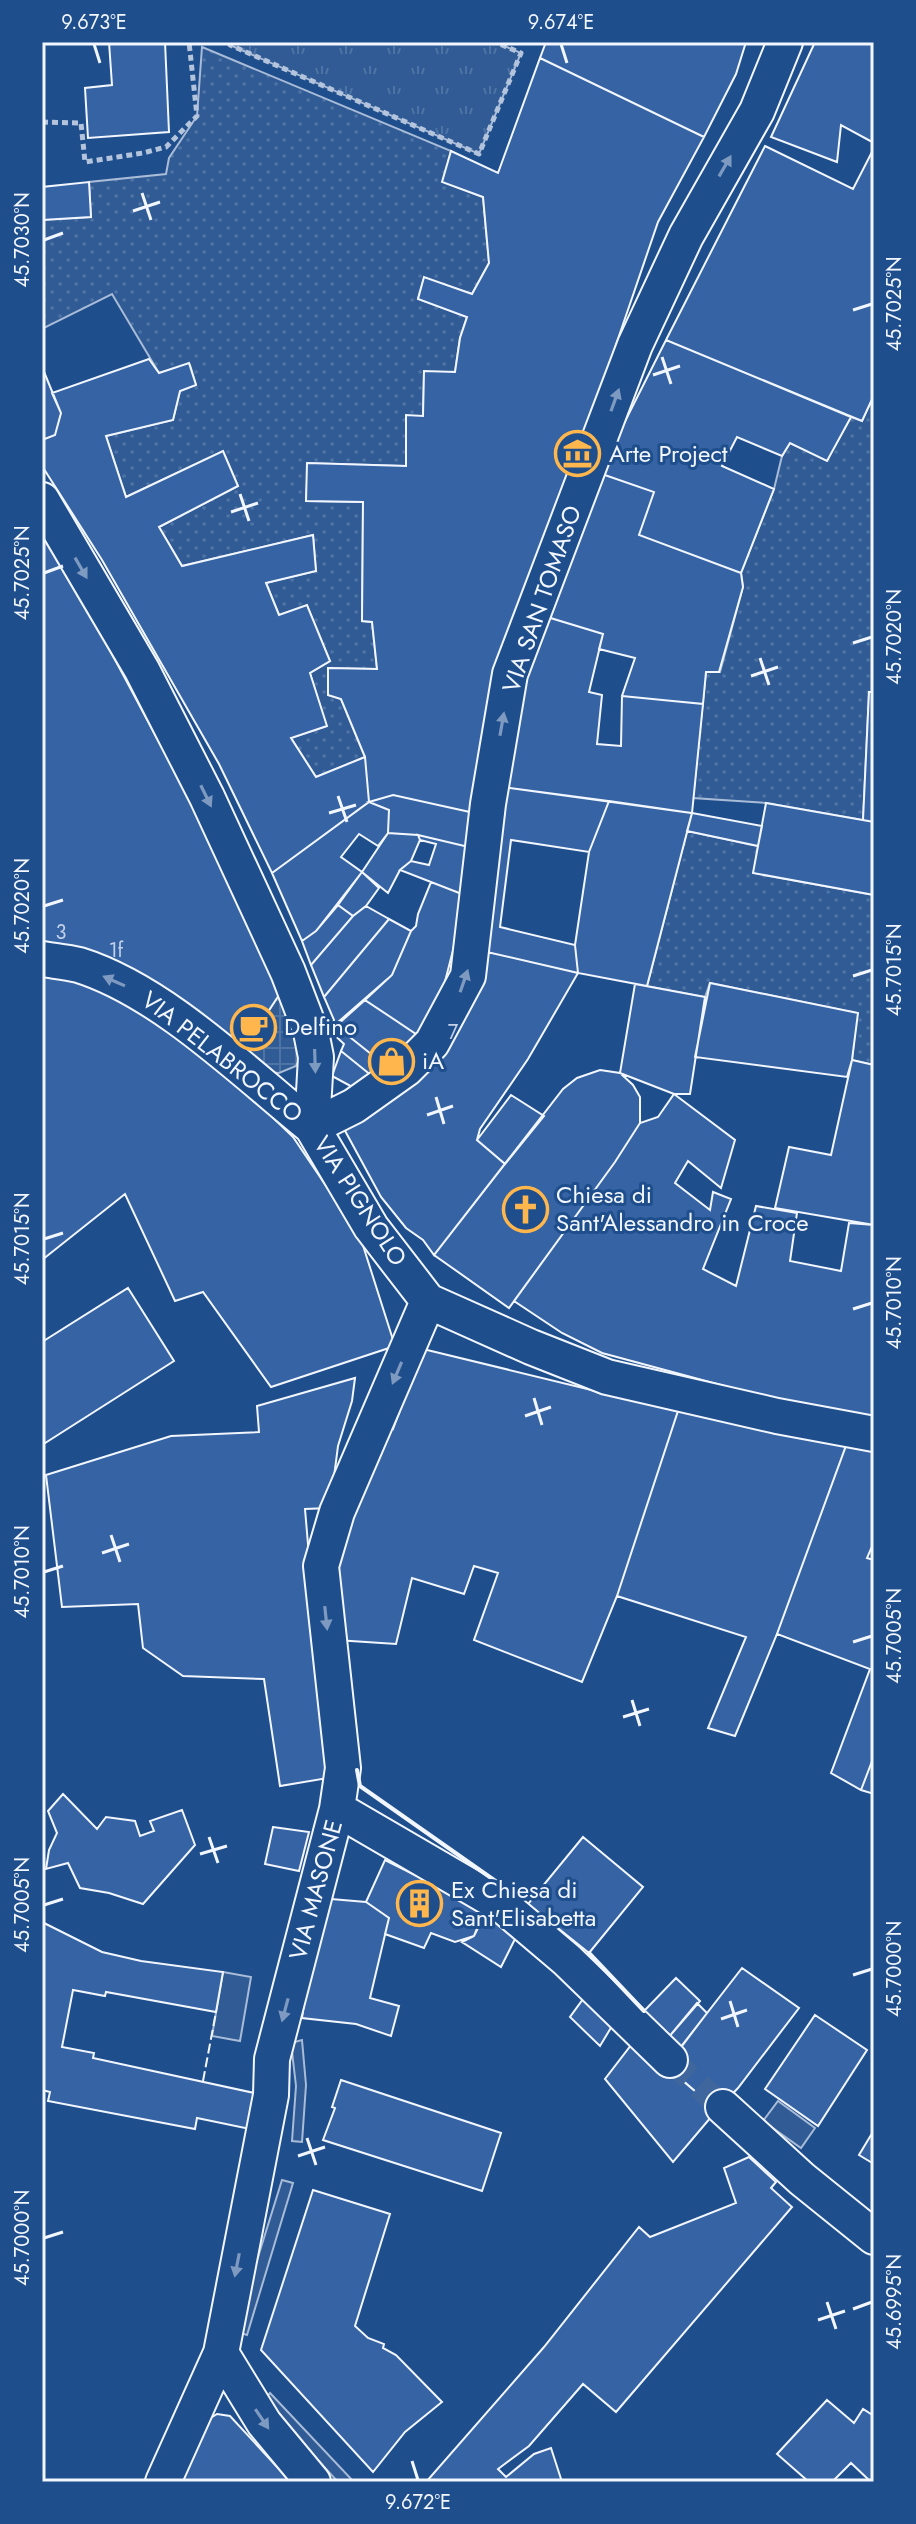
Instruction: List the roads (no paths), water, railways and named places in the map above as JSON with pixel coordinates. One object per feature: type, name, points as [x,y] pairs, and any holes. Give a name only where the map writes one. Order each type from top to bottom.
[{"type":"street","name":"VIA SAN TOMASO","points":[[312,1127],[354,1106],[406,1069],[432,1043],[468,976],[488,804],[510,674],[635,345],[686,236],[757,111],[785,42]]},
{"type":"street","name":"VIA PIGNOLO","points":[[42,500],[142,670],[207,797],[288,972],[311,1032],[316,1057],[312,1127],[371,1227],[428,1301],[607,1377],[874,1434]]},
{"type":"street","name":"VIA PELABROCCO","points":[[42,959],[76,965],[136,990],[202,1037],[312,1127]]},
{"type":"street","name":"VIA MASONE","points":[[163,2482],[221,2353],[271,2095],[272,2059],[337,1809],[343,1768],[321,1566],[337,1512],[428,1301]]},
{"type":"street","points":[[337,1809],[502,1905],[567,1960],[670,2060]]},
{"type":"street","points":[[723,2107],[802,2179],[874,2237]]},
{"type":"street","points":[[221,2353],[264,2423],[313,2482]]},
{"type":"tunnel","points":[[670,2060],[723,2107]]},
{"type":"place","name":"Arte Project","points":[[578,454]]},
{"type":"place","name":"Delfino","points":[[253,1027]]},
{"type":"place","name":"iA","points":[[391,1061]]},
{"type":"place","name":"Chiesa di Sant'Alessandro in Croce","points":[[525,1209]]},
{"type":"place","name":"Ex Chiesa di Sant'Elisabetta","points":[[420,1904]]}]
